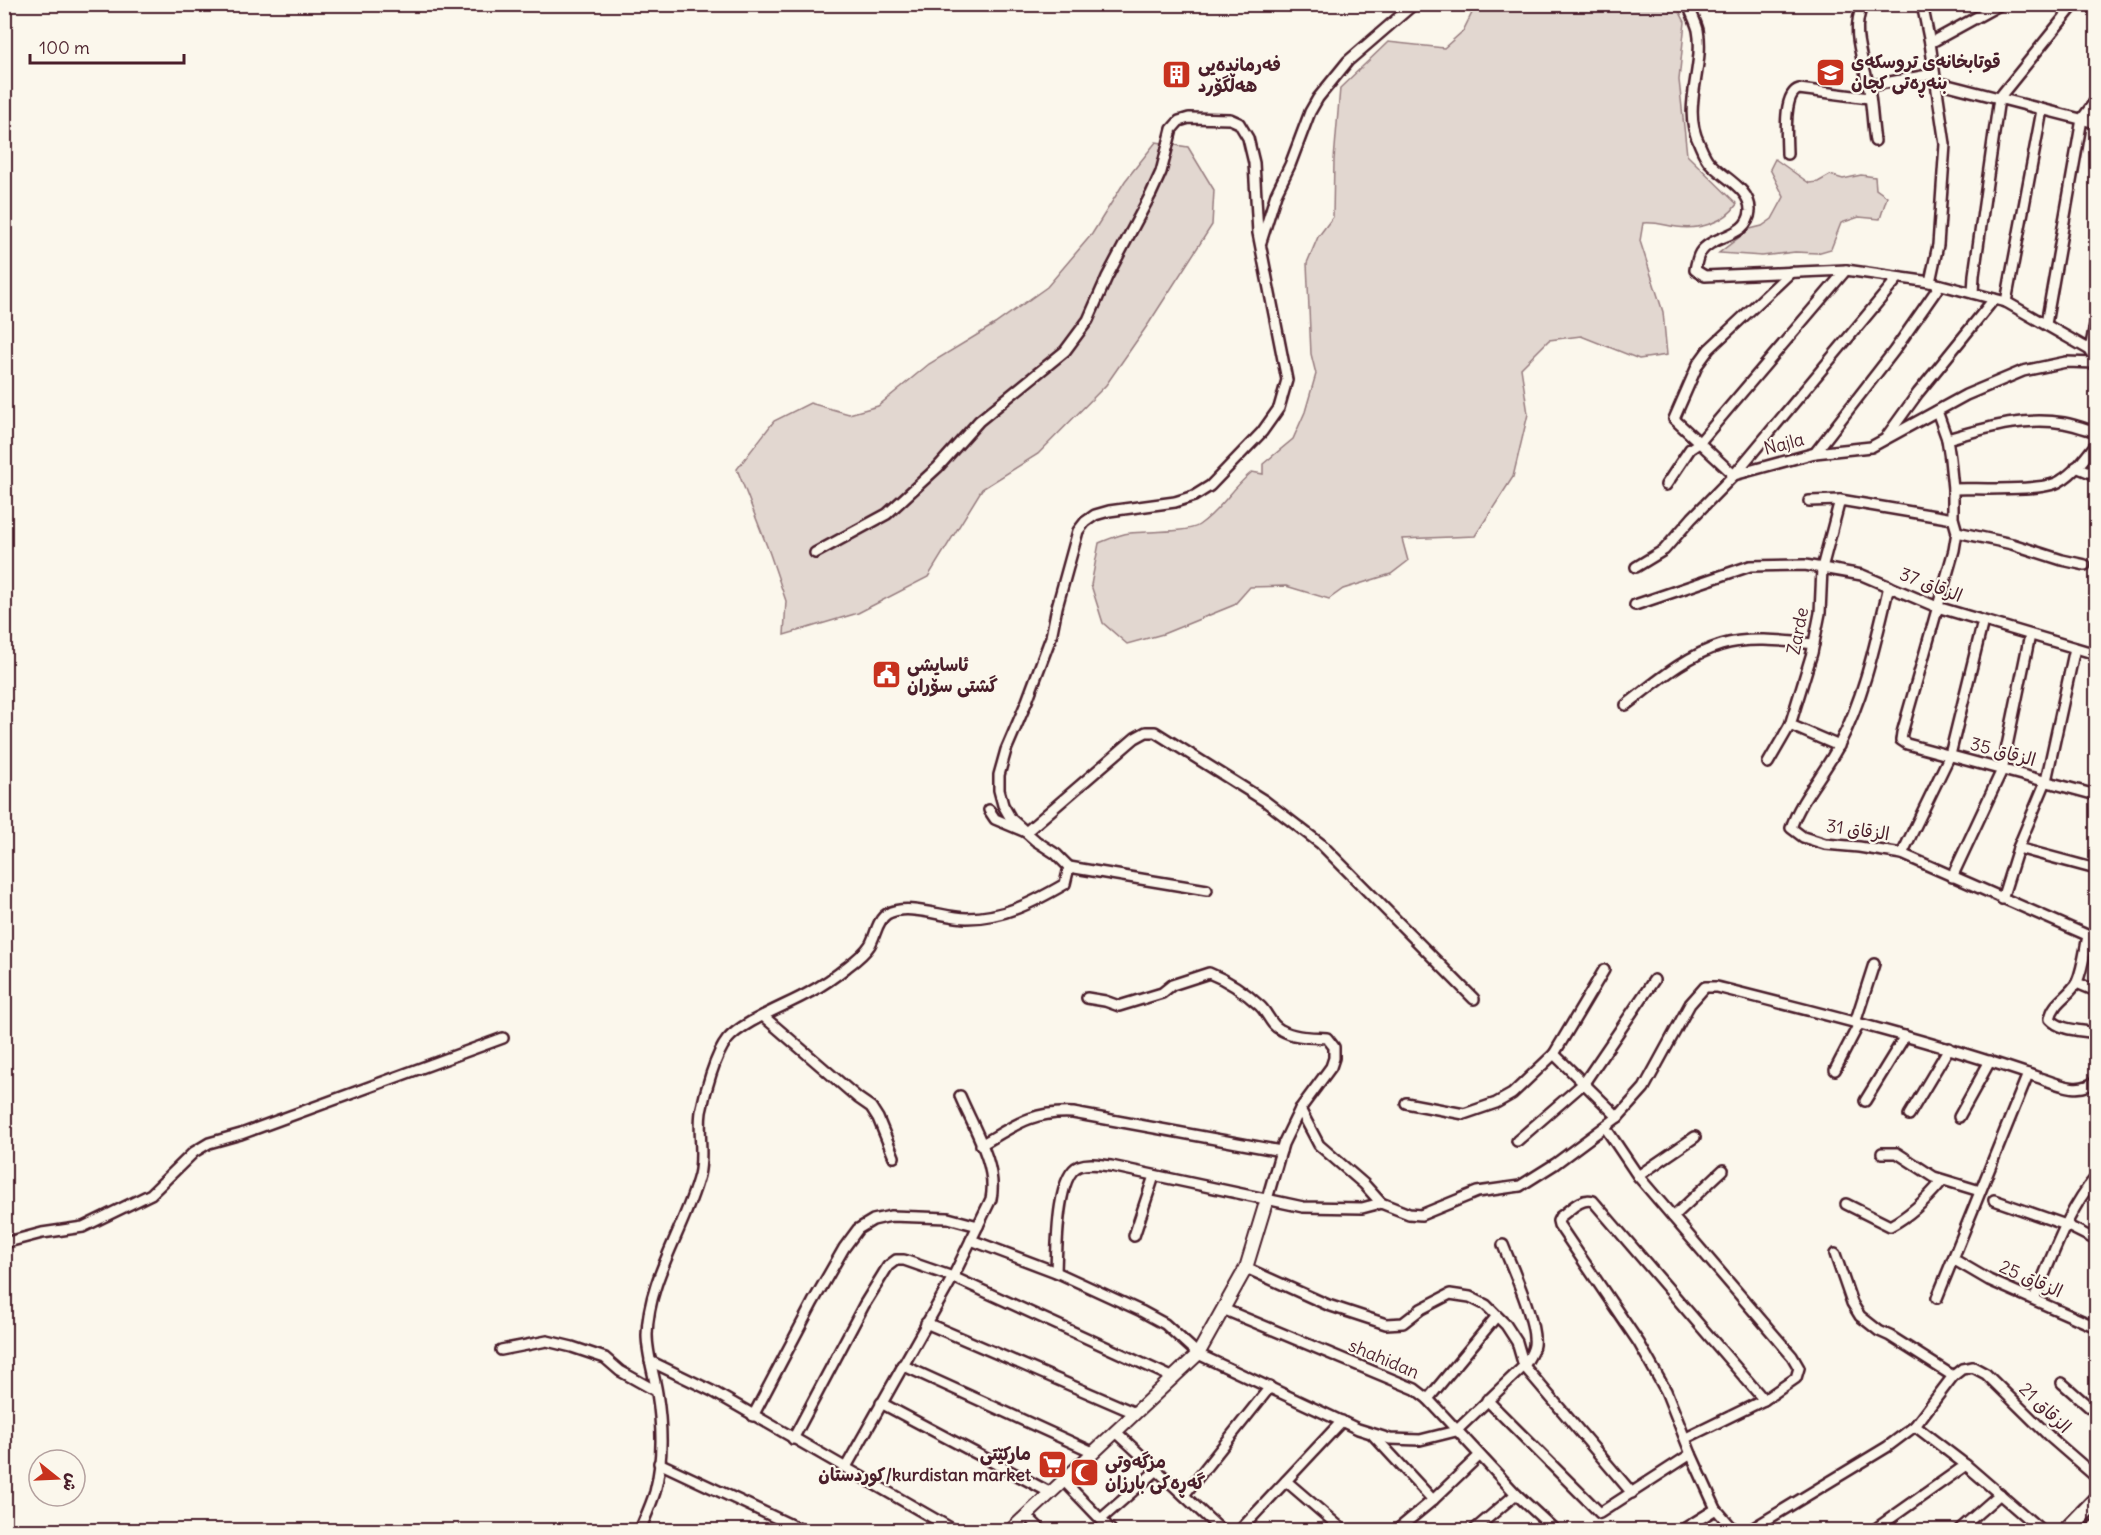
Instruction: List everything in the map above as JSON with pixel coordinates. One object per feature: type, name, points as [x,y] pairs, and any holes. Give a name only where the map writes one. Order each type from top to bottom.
[{"type":"main road","points":[[2067,1530],[2097,1500]]},
{"type":"street","points":[[1260,245],[1276,194],[1318,98],[1348,61],[1414,4]]},
{"type":"street","points":[[1688,4],[1698,30],[1692,113],[1697,141],[1709,163],[1737,186],[1747,199],[1750,208],[1749,218],[1742,228],[1707,245],[1701,251],[1695,270],[1705,276],[1846,270],[1930,282],[2006,302],[2090,350],[2096,362]]},
{"type":"street","points":[[1863,4],[1857,42],[1869,86],[1875,141]]},
{"type":"street","points":[[1922,4],[1945,144],[1938,245],[1930,282]]},
{"type":"street","points":[[1930,43],[2001,4]]},
{"type":"street","points":[[1973,293],[1999,98],[2073,5]]},
{"type":"street","points":[[1869,86],[1935,78],[2042,110],[2097,123]]},
{"type":"street","points":[[1787,154],[1788,105],[1791,94],[1795,90],[1869,98]]},
{"type":"street","points":[[2046,324],[2082,119],[2097,100]]},
{"type":"street","points":[[2006,302],[2042,110]]},
{"type":"street","points":[[815,553],[887,514],[938,467],[979,421],[1065,351],[1088,320],[1107,277],[1151,194],[1161,172],[1172,129],[1179,121],[1214,117],[1230,118],[1239,123],[1248,138],[1254,163],[1260,245],[1287,380],[1279,408],[1262,432],[1210,486],[1194,495],[1175,501],[1095,515],[1078,531],[1051,637],[1006,750],[999,775],[999,790],[1003,806],[1011,819],[1069,867],[1208,890]]},
{"type":"street","points":[[1666,485],[1690,449],[1699,442],[1846,270]]},
{"type":"street","points":[[1734,475],[1674,419],[1698,364],[1709,349],[1791,272]]},
{"type":"street","points":[[1636,567],[1664,550],[1734,475],[1898,278]]},
{"type":"street","points":[[1815,453],[1894,351],[1940,285]]},
{"type":"street","points":[[1884,440],[1918,393],[1994,299]]},
{"type":"street","points":[[2090,350],[2097,318]]},
{"type":"street","name":"Najla","points":[[1734,475],[1815,453],[1871,447],[1966,394],[2023,371],[2066,362],[2096,362]]},
{"type":"street","points":[[1937,411],[1947,439],[1953,489],[1953,519],[1957,532],[1937,607]]},
{"type":"street","points":[[1947,439],[2005,423],[2041,421],[2066,423],[2097,432]]},
{"type":"street","points":[[1953,489],[2044,487],[2060,481],[2097,444]]},
{"type":"street","points":[[2076,467],[2097,475]]},
{"type":"street","points":[[1809,501],[1840,500],[1953,519]]},
{"type":"street","name":"Zarde","points":[[1768,763],[1790,725],[1814,644],[1820,613],[1822,568],[1840,500]]},
{"type":"street","points":[[1957,532],[2012,544],[2085,565]]},
{"type":"street","name":"الزقاق 37","points":[[1635,605],[1750,566],[1806,565],[1862,575],[1937,607],[2097,654]]},
{"type":"street","name":"الزقاق 31","points":[[1889,586],[1870,665],[1852,717],[1839,746],[1796,812],[1791,828],[1803,837],[1826,844],[1902,854],[2092,937]]},
{"type":"street","name":"الزقاق 35","points":[[1937,607],[1901,740],[1907,744],[2097,795]]},
{"type":"street","points":[[1902,854],[1950,755],[1983,621]]},
{"type":"street","points":[[1952,877],[2002,770],[2030,635]]},
{"type":"street","points":[[1626,705],[1676,667],[1722,644],[1782,640],[1814,644]]},
{"type":"street","points":[[2002,899],[2018,848],[2046,781],[2075,648]]},
{"type":"street","points":[[1790,725],[1839,746]]},
{"type":"street","points":[[1026,832],[1135,738],[1146,732],[1155,732],[1265,801],[1321,844],[1474,999]]},
{"type":"street","points":[[989,810],[995,819],[1026,832]]},
{"type":"street","points":[[2018,848],[2097,868]]},
{"type":"street","points":[[640,1530],[655,1492],[659,1463],[660,1417],[647,1335],[651,1307],[670,1248],[699,1174],[701,1113],[713,1070],[728,1039],[763,1016],[810,992],[848,967],[869,946],[881,921],[889,912],[904,909],[966,918],[1007,912],[1044,897],[1065,884],[1069,867]]},
{"type":"street","points":[[2092,937],[2077,983],[2057,1002],[2050,1019],[2064,1028],[2097,1033]]},
{"type":"street","points":[[1835,1070],[1857,1024],[1874,964]]},
{"type":"street","points":[[1406,1103],[1464,1114],[1496,1103],[1512,1094],[1554,1054],[1604,970]]},
{"type":"street","points":[[1011,1530],[1198,1354],[1246,1268],[1281,1151],[1300,1109],[1331,1067],[1334,1058],[1334,1047],[1327,1038],[1298,1036],[1280,1030],[1268,1019],[1262,1007],[1226,980],[1209,972],[1172,985],[1162,993],[1119,1006],[1086,998]]},
{"type":"street","points":[[1517,1142],[1584,1083],[1653,980]]},
{"type":"street","points":[[2077,983],[2097,990]]},
{"type":"street","points":[[1300,1109],[1319,1145],[1381,1203],[1409,1214],[1421,1215],[1478,1192],[1520,1186],[1555,1164],[1618,1117],[1644,1088],[1690,1004],[1705,987],[1717,987],[1949,1048],[2065,1086],[2086,1087],[2097,1080]]},
{"type":"street","points":[[763,1016],[871,1107],[894,1157]]},
{"type":"street","points":[[1865,1101],[1905,1036]]},
{"type":"street","points":[[4,1243],[42,1233],[83,1227],[151,1194],[194,1152],[209,1143],[241,1134],[503,1038]]},
{"type":"street","points":[[1909,1115],[1949,1048]]},
{"type":"street","points":[[1554,1054],[1618,1117]]},
{"type":"street","points":[[1959,1118],[1990,1061]]},
{"type":"street","points":[[1937,1298],[2028,1074]]},
{"type":"street","points":[[846,1467],[953,1277],[991,1199],[992,1171],[960,1096]]},
{"type":"street","points":[[981,1145],[1024,1120],[1054,1112],[1073,1113],[1281,1151]]},
{"type":"street","points":[[1605,1127],[1638,1176],[1792,1356],[1799,1368],[1796,1378],[1764,1400],[1686,1438]]},
{"type":"street","points":[[1638,1176],[1695,1137]]},
{"type":"street","points":[[1882,1153],[1897,1153],[1942,1181],[1980,1191]]},
{"type":"street","points":[[1056,1272],[1059,1212],[1070,1173],[1077,1166],[1088,1164],[1111,1166],[1303,1207],[1362,1208],[1381,1203]]},
{"type":"street","points":[[1673,1217],[1723,1170]]},
{"type":"street","points":[[1134,1236],[1154,1176]]},
{"type":"street","points":[[1846,1204],[1890,1226],[1902,1220],[1924,1202],[1942,1181]]},
{"type":"street","points":[[2034,1299],[2084,1191],[2095,1182]]},
{"type":"street","points":[[1734,1530],[1716,1509],[1666,1391],[1639,1343],[1559,1225],[1560,1217],[1583,1200],[1593,1201],[1764,1400]]},
{"type":"street","points":[[1994,1200],[2066,1226],[2097,1240]]},
{"type":"street","points":[[753,1416],[813,1302],[844,1248],[858,1229],[873,1220],[891,1216],[948,1218],[978,1226]]},
{"type":"street","points":[[971,1240],[1056,1272],[1165,1324],[1198,1354],[1342,1421],[1390,1439],[1420,1440],[1456,1431],[1524,1366],[1531,1355],[1534,1342],[1530,1318],[1503,1245]]},
{"type":"street","points":[[1750,1530],[1868,1459],[1915,1426],[1953,1376],[1879,1331],[1860,1316],[1852,1303],[1835,1254]]},
{"type":"street","name":"الزقاق 25","points":[[1953,1259],[1989,1280],[2097,1327]]},
{"type":"street","points":[[793,1439],[864,1305],[888,1266],[896,1260],[904,1260],[953,1277],[1174,1378]]},
{"type":"street","points":[[1246,1268],[1328,1305],[1386,1324],[1403,1323],[1421,1309],[1450,1294],[1470,1297],[1486,1305],[1506,1326],[1517,1342],[1524,1366],[1632,1493]]},
{"type":"street","name":"shahidan","points":[[1223,1309],[1415,1389],[1428,1399],[1516,1494],[1555,1530]]},
{"type":"street","points":[[1428,1399],[1496,1317]]},
{"type":"street","points":[[926,1323],[1135,1413]]},
{"type":"street","points":[[501,1350],[547,1341],[572,1347],[605,1358],[620,1371],[656,1391]]},
{"type":"street","points":[[650,1360],[712,1391],[954,1530]]},
{"type":"street","points":[[902,1365],[1093,1452]]},
{"type":"street","name":"الزقاق 21","points":[[1953,1376],[1968,1367],[1986,1374],[2050,1437],[2097,1477]]},
{"type":"street","points":[[2062,1383],[2097,1413]]},
{"type":"street","points":[[1184,1495],[1270,1388]]},
{"type":"street","points":[[1487,1400],[1600,1513],[1691,1454]]},
{"type":"street","points":[[881,1403],[1051,1493]]},
{"type":"street","points":[[1240,1530],[1342,1421]]},
{"type":"street","points":[[1915,1426],[1966,1465],[2041,1530]]},
{"type":"street","points":[[1115,1431],[1221,1530]]},
{"type":"street","points":[[1371,1433],[1433,1500]]},
{"type":"street","points":[[1396,1530],[1433,1500],[1479,1456]]},
{"type":"street","points":[[659,1463],[802,1530]]},
{"type":"street","points":[[1874,1530],[1966,1465]]},
{"type":"street","points":[[1101,1520],[1156,1470]]},
{"type":"street","points":[[1063,1480],[1111,1530]]},
{"type":"street","points":[[1286,1481],[1343,1530]]},
{"type":"street","points":[[1474,1530],[1516,1494]]},
{"type":"street","points":[[1959,1530],[2000,1494]]},
{"type":"street","points":[[1682,1530],[1716,1509]]},
{"type":"street","points":[[1027,1516],[1041,1530]]},
{"type":"shaded area","points":[[1476,5],[1676,5],[1685,22],[1679,80],[1687,155],[1737,204],[1726,216],[1702,226],[1685,228],[1643,223],[1640,241],[1663,312],[1667,355],[1639,359],[1581,336],[1549,340],[1521,368],[1528,414],[1513,477],[1475,536],[1402,539],[1408,561],[1391,574],[1343,589],[1329,599],[1286,586],[1250,587],[1234,605],[1163,634],[1127,644],[1103,623],[1091,585],[1099,543],[1137,532],[1176,531],[1199,525],[1252,472],[1263,474],[1263,464],[1293,439],[1305,412],[1316,374],[1311,354],[1307,263],[1318,237],[1333,217],[1334,160],[1340,88],[1388,42],[1444,48],[1463,31]]},
{"type":"shaded area","points":[[1156,142],[1188,147],[1214,190],[1212,225],[1106,385],[1038,454],[982,489],[928,577],[858,613],[784,635],[786,601],[737,469],[774,421],[810,403],[849,414],[878,406],[929,364],[995,324],[1047,287],[1092,234],[1125,181]]},
{"type":"shaded area","points":[[1775,159],[1809,183],[1818,182],[1830,175],[1843,179],[1861,175],[1875,177],[1876,189],[1887,197],[1880,219],[1859,217],[1841,223],[1831,249],[1817,253],[1795,252],[1762,256],[1719,253],[1750,229],[1762,226],[1772,219],[1784,197],[1770,169]]},
{"type":"place","name":"قوتابخانەی تروسکەی بنەڕەتی کچان","points":[[1830,72]]},
{"type":"place","name":"فەرماندەیی هەڵگۆرد","points":[[1177,75]]},
{"type":"place","name":"ئاسایشی گشتی سۆران","points":[[886,675]]},
{"type":"place","name":"مارکێتی کوردستان/kurdistan market","points":[[1052,1464]]},
{"type":"place","name":"مزگەوتی گەڕەکی بارزان","points":[[1084,1472]]}]
